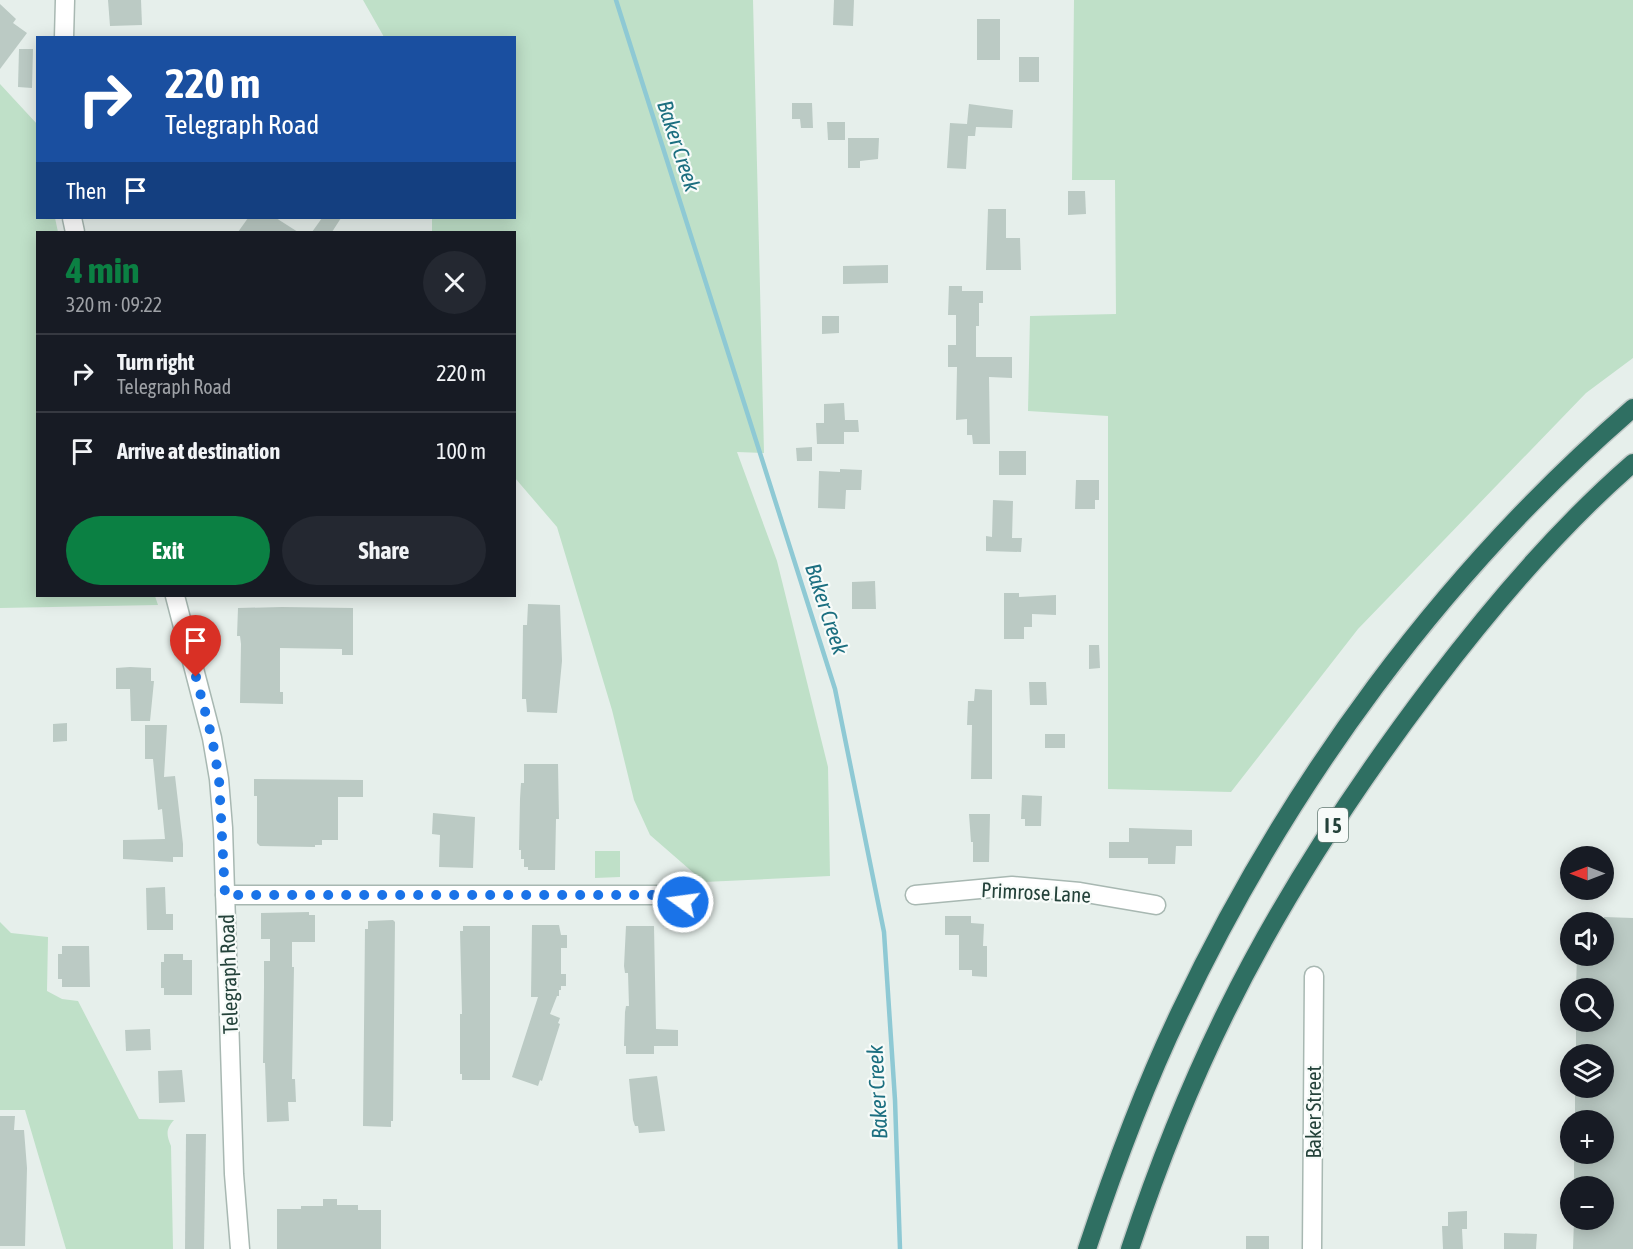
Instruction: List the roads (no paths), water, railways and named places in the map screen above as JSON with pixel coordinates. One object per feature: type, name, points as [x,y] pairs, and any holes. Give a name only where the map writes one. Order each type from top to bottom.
[{"type":"highway","name":"I 5","points":[[1087,1249],[1139,1104],[1179,1014],[1254,869],[1310,780],[1370,694],[1474,567],[1552,485],[1633,408]]},
{"type":"highway","name":"I 5","points":[[1130,1249],[1176,1123],[1226,1011],[1254,959],[1346,804],[1472,633],[1543,551],[1633,463]]},
{"type":"street","points":[[64,36],[65,0]]},
{"type":"street","name":"Telegraph Road","points":[[175,597],[212,738],[219,779],[234,1174],[240,1249]]},
{"type":"street","name":"Primrose Lane","points":[[915,895],[1012,886],[1080,892],[1156,905]]},
{"type":"street","points":[[225,895],[666,895],[675,896],[683,902]]},
{"type":"street","name":"Baker Street","points":[[1312,1249],[1314,976]]},
{"type":"waterway","name":"Baker Creek","points":[[616,0],[835,689],[884,932],[895,1100],[900,1249]]}]
